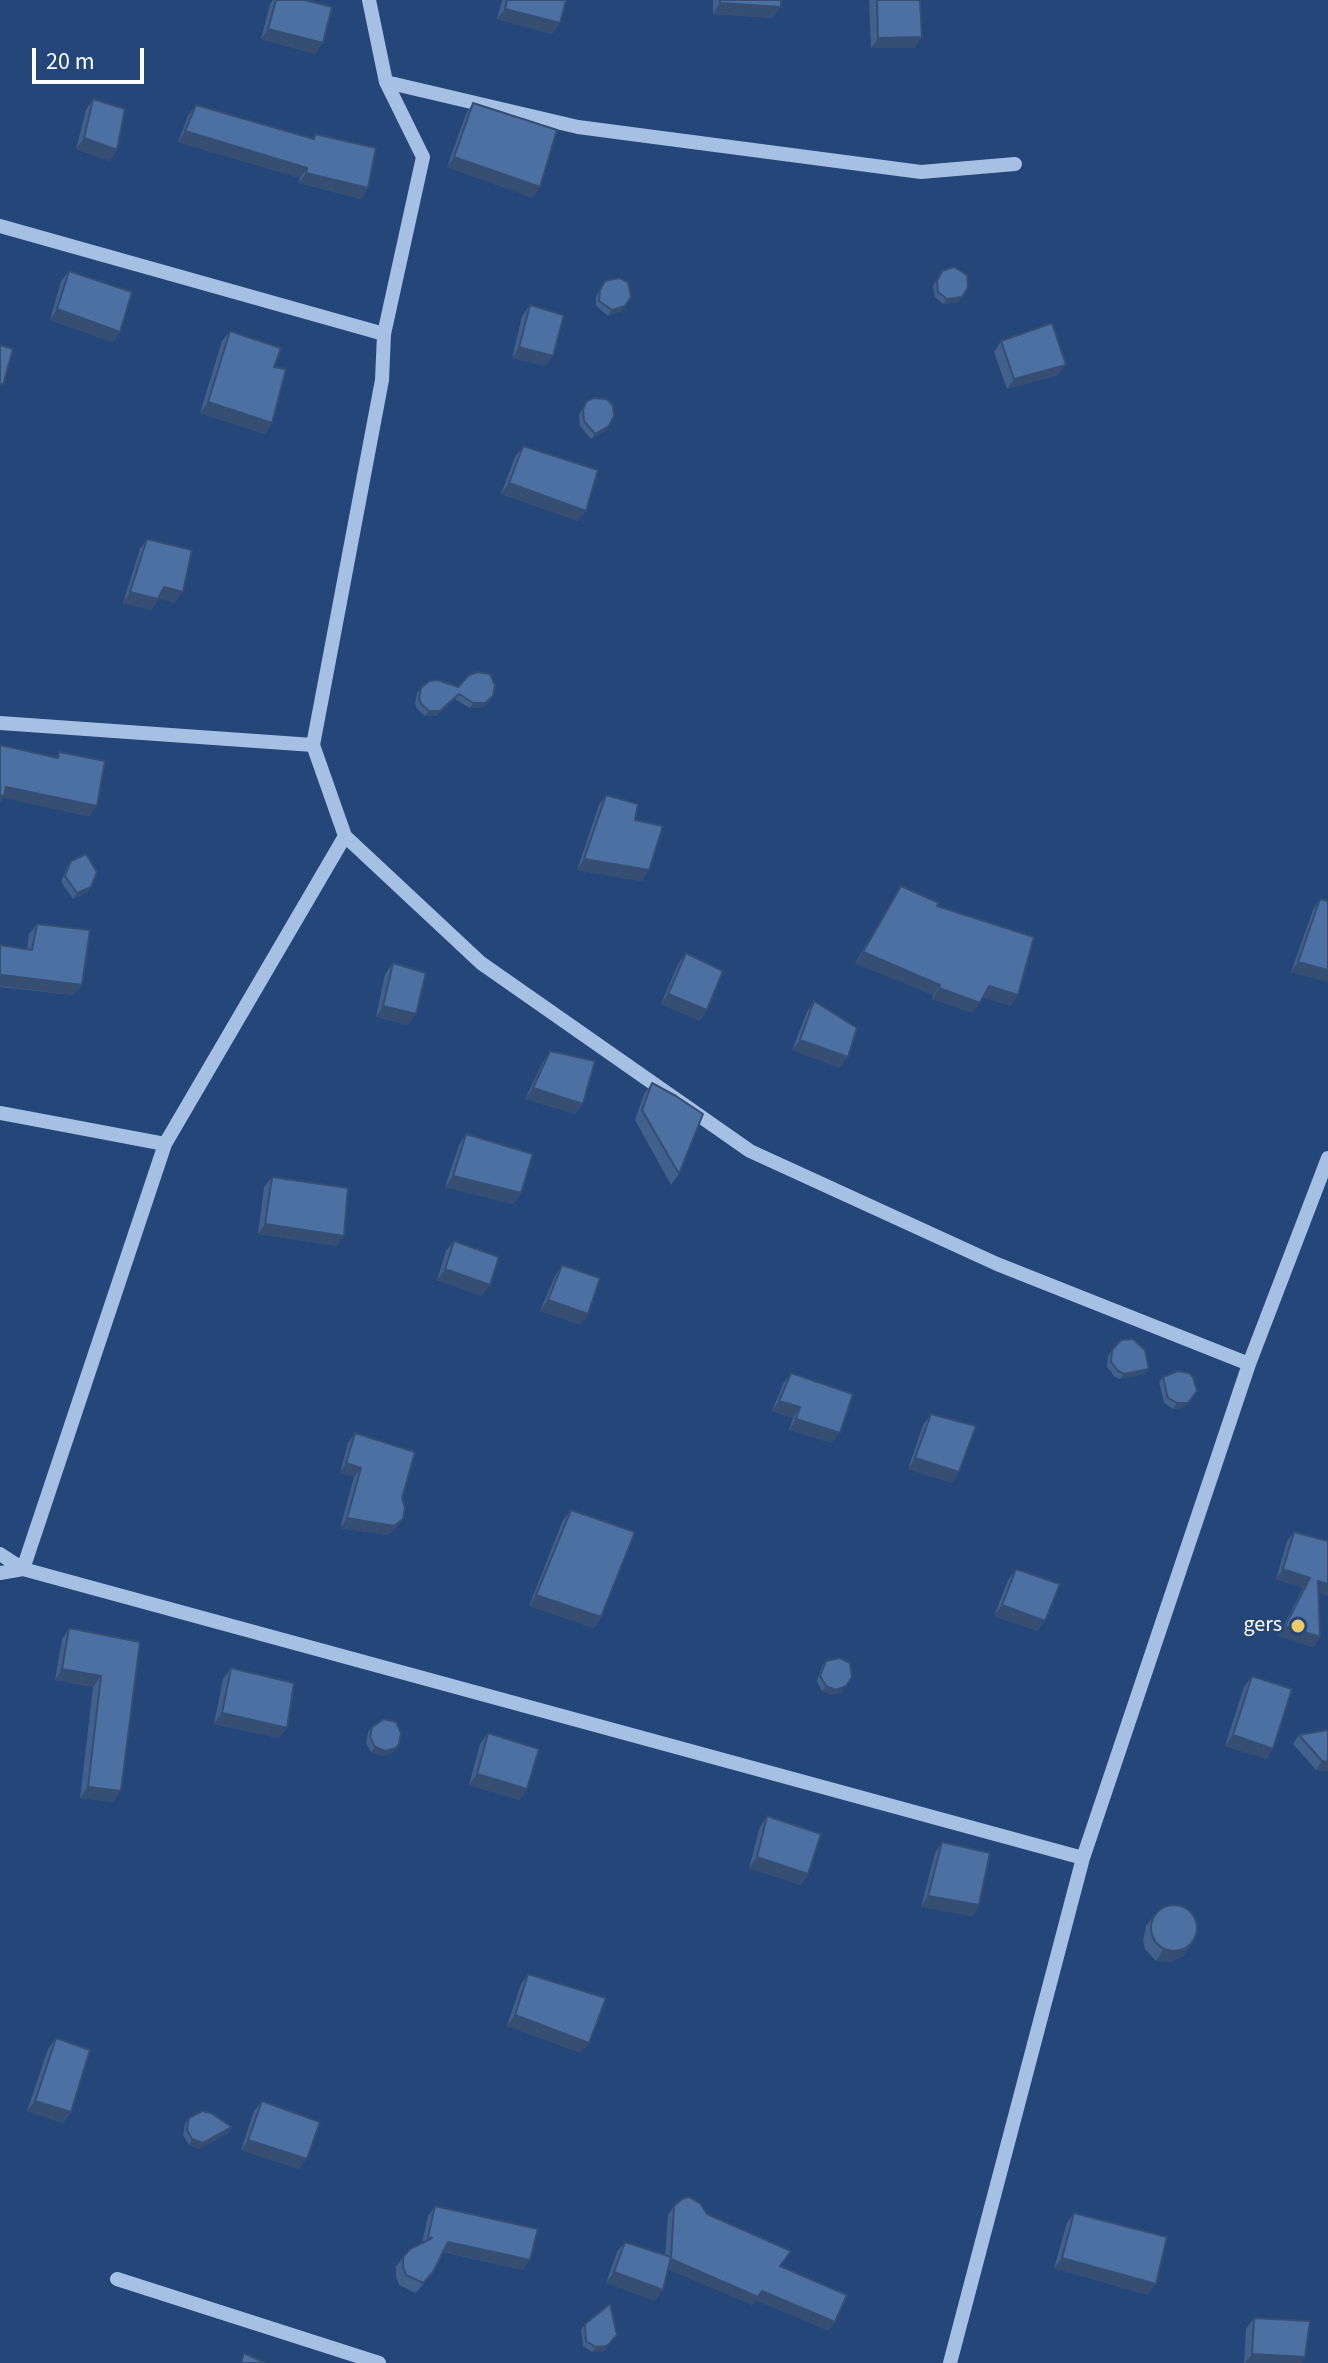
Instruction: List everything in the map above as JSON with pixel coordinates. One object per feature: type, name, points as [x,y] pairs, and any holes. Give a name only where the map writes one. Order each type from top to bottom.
[{"type":"street","points":[[369,0],[386,82],[423,157],[384,334],[382,380],[313,745],[345,836],[481,963],[750,1151],[997,1264],[1249,1364]]},
{"type":"street","points":[[386,82],[578,127],[905,170],[921,172],[1015,164]]},
{"type":"street","points":[[0,226],[384,334]]},
{"type":"street","points":[[0,723],[313,745]]},
{"type":"street","points":[[23,1569],[165,1144],[345,836]]},
{"type":"street","points":[[0,1113],[165,1144]]},
{"type":"street","points":[[950,2363],[1083,1858],[1249,1364],[1328,1158]]},
{"type":"street","points":[[0,1554],[23,1569],[1083,1858]]},
{"type":"street","points":[[0,1573],[23,1569]]},
{"type":"street","points":[[117,2279],[379,2363]]},
{"type":"building","points":[[276,0],[305,0],[332,7],[323,43],[268,29]]},
{"type":"building","points":[[507,0],[566,0],[560,23],[505,9]]},
{"type":"building","points":[[720,0],[781,0],[781,7],[720,3]]},
{"type":"building","points":[[877,0],[920,0],[922,37],[878,38]]},
{"type":"building","points":[[93,99],[125,109],[117,150],[84,138]]},
{"type":"building","points":[[473,103],[557,130],[540,187],[454,157]]},
{"type":"building","points":[[196,105],[314,139],[315,134],[376,148],[368,188],[306,173],[307,168],[185,131]]},
{"type":"building","points":[[954,267],[967,275],[968,287],[962,297],[947,299],[938,292],[937,281],[942,271]]},
{"type":"building","points":[[69,271],[132,292],[120,332],[57,309]]},
{"type":"building","points":[[619,278],[628,282],[631,297],[625,306],[612,310],[599,301],[600,290],[605,281]]},
{"type":"building","points":[[530,305],[564,315],[553,356],[519,347]]},
{"type":"building","points":[[1052,323],[1066,365],[1014,379],[1001,341]]},
{"type":"building","points":[[230,331],[281,348],[274,367],[286,369],[272,423],[208,402]]},
{"type":"building","points":[[0,345],[13,349],[3,385],[0,384]]},
{"type":"building","points":[[593,398],[607,399],[613,406],[614,416],[609,426],[595,434],[584,421],[583,410],[586,402]]},
{"type":"building","points":[[523,446],[598,470],[586,511],[509,483]]},
{"type":"building","points":[[147,539],[192,550],[183,592],[164,587],[158,599],[130,592]]},
{"type":"building","points":[[478,672],[490,674],[495,685],[493,696],[485,703],[473,703],[459,694],[440,711],[429,711],[421,704],[421,688],[429,681],[438,680],[458,687],[469,675]]},
{"type":"building","points":[[0,745],[58,758],[59,752],[105,761],[97,806],[6,787],[4,796],[0,795]]},
{"type":"building","points":[[606,795],[638,804],[635,820],[663,826],[649,870],[584,859]]},
{"type":"building","points":[[86,854],[97,872],[91,887],[77,893],[65,876],[71,861]]},
{"type":"building","points":[[901,886],[939,903],[937,906],[1034,937],[1018,995],[989,986],[980,1003],[939,988],[940,985],[863,952]]},
{"type":"building","points":[[1320,899],[1328,901],[1328,970],[1298,962]]},
{"type":"building","points":[[37,924],[90,930],[82,985],[2,975],[0,989],[0,945],[32,950]]},
{"type":"building","points":[[686,953],[723,971],[707,1010],[668,994]]},
{"type":"building","points":[[393,963],[426,973],[416,1014],[383,1006]]},
{"type":"building","points":[[814,1001],[857,1028],[848,1057],[800,1040]]},
{"type":"building","points":[[550,1051],[595,1061],[583,1104],[533,1088]]},
{"type":"building","points":[[652,1083],[703,1114],[679,1174],[642,1110]]},
{"type":"building","points":[[466,1134],[533,1154],[521,1193],[453,1176]]},
{"type":"building","points":[[272,1177],[348,1188],[344,1236],[265,1224]]},
{"type":"building","points":[[454,1241],[499,1257],[490,1285],[445,1269]]},
{"type":"building","points":[[562,1265],[600,1278],[588,1314],[548,1300]]},
{"type":"building","points":[[1133,1339],[1145,1350],[1149,1369],[1124,1374],[1111,1362],[1112,1350],[1121,1340]]},
{"type":"building","points":[[1178,1371],[1193,1377],[1197,1391],[1188,1403],[1177,1403],[1168,1398],[1163,1377]]},
{"type":"building","points":[[791,1373],[853,1394],[840,1433],[796,1419],[800,1407],[779,1401]]},
{"type":"building","points":[[931,1414],[976,1426],[959,1472],[915,1458]]},
{"type":"building","points":[[355,1433],[415,1452],[402,1498],[405,1508],[403,1519],[394,1526],[347,1518],[361,1468],[346,1463]]},
{"type":"building","points":[[571,1510],[635,1532],[601,1617],[536,1595]]},
{"type":"building","points":[[1294,1532],[1328,1541],[1328,1584],[1318,1581],[1320,1637],[1285,1626],[1310,1578],[1283,1569]]},
{"type":"building","points":[[1016,1569],[1060,1584],[1045,1621],[1002,1605]]},
{"type":"building","points":[[69,1628],[140,1642],[121,1791],[88,1787],[101,1676],[62,1669]]},
{"type":"building","points":[[840,1658],[850,1663],[852,1677],[846,1686],[836,1690],[826,1686],[820,1676],[826,1661]]},
{"type":"building","points":[[231,1668],[294,1683],[287,1728],[222,1713]]},
{"type":"building","points":[[1252,1676],[1292,1689],[1273,1749],[1233,1735]]},
{"type":"building","points":[[384,1719],[396,1722],[401,1733],[396,1748],[385,1751],[375,1747],[370,1737],[372,1727]]},
{"type":"building","points":[[1328,1730],[1328,1762],[1322,1761],[1299,1735]]},
{"type":"building","points":[[488,1733],[539,1749],[527,1789],[477,1774]]},
{"type":"building","points":[[767,1816],[821,1834],[808,1874],[757,1857]]},
{"type":"building","points":[[942,1842],[990,1853],[979,1905],[928,1896]]},
{"type":"building","points":[[1174,1905],[1190,1912],[1197,1928],[1190,1944],[1174,1951],[1158,1944],[1151,1928],[1158,1912]]},
{"type":"building","points":[[528,1974],[606,1998],[589,2043],[515,2015]]},
{"type":"building","points":[[56,2038],[90,2050],[71,2112],[35,2101]]},
{"type":"building","points":[[262,2101],[320,2122],[307,2159],[248,2140]]},
{"type":"building","points":[[202,2111],[211,2113],[232,2127],[203,2143],[192,2139],[187,2130],[189,2118]]},
{"type":"building","points":[[689,2197],[700,2203],[707,2214],[791,2251],[780,2266],[847,2295],[835,2322],[762,2291],[758,2297],[671,2259],[674,2206]]},
{"type":"building","points":[[435,2206],[538,2229],[530,2260],[448,2242],[433,2272],[423,2283],[406,2275],[403,2257],[410,2249],[432,2238],[428,2237]]},
{"type":"building","points":[[1074,2213],[1167,2237],[1156,2284],[1062,2258]]},
{"type":"building","points":[[625,2242],[671,2257],[663,2290],[614,2272]]},
{"type":"building","points":[[610,2304],[617,2335],[607,2346],[596,2347],[586,2341],[585,2324]]},
{"type":"building","points":[[1254,2318],[1310,2321],[1305,2357],[1252,2354]]},
{"type":"building","points":[[244,2353],[265,2363],[241,2363]]},
{"type":"place","name":"gers","points":[[1298,1626]]}]
